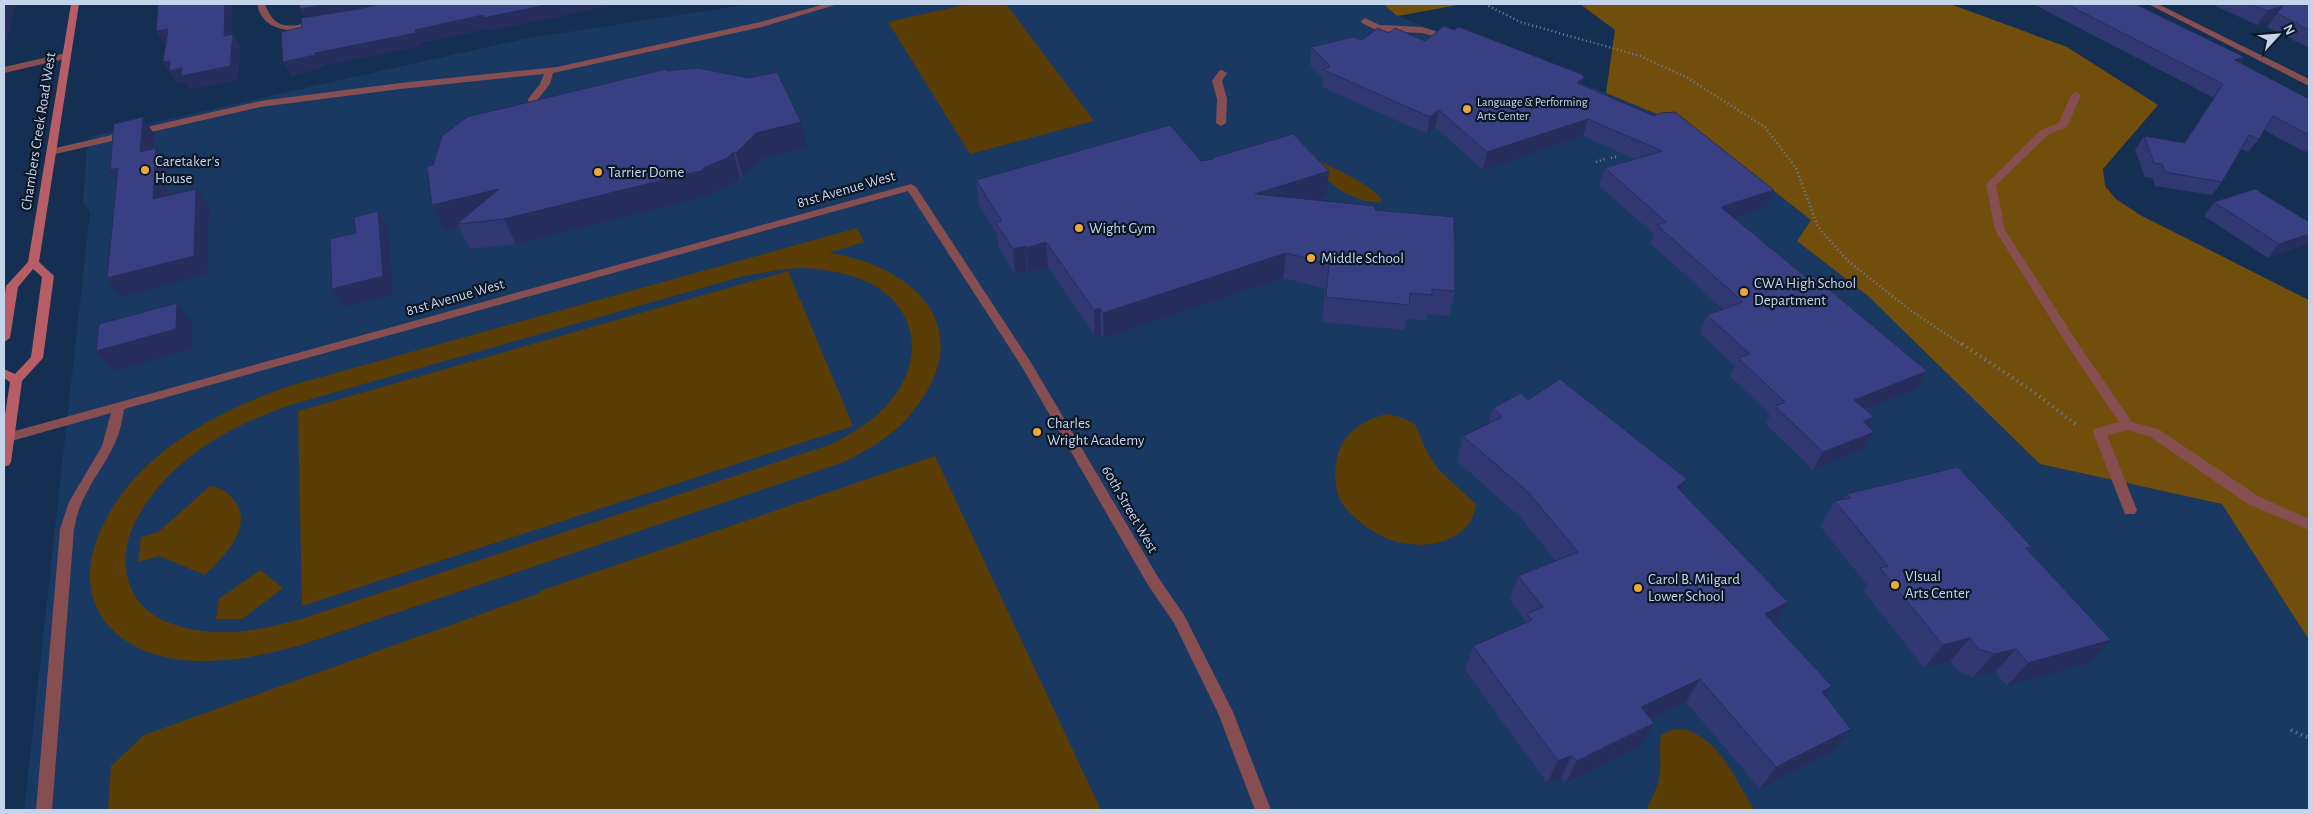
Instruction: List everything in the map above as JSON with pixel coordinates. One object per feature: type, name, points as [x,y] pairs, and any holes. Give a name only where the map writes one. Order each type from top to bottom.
[{"type":"street","name":"Chambers Creek Road West","points":[[33,263],[75,4]]},
{"type":"street","points":[[261,4],[263,14],[271,23],[294,27],[331,23]]},
{"type":"street","points":[[51,152],[260,104],[400,86],[549,72],[770,22],[834,4]]},
{"type":"street","points":[[2152,4],[2309,83]]},
{"type":"street","points":[[1364,21],[1378,28],[1428,31],[1459,41]]},
{"type":"street","points":[[4,70],[66,56]]},
{"type":"street","points":[[536,121],[533,99],[545,84],[549,72]]},
{"type":"street","points":[[1221,123],[1222,99],[1217,81],[1222,73]]},
{"type":"street","points":[[2076,95],[2063,125],[2045,132],[1991,184],[2000,230],[2073,345],[2128,425]]},
{"type":"street","name":"81st Avenue West","points":[[8,438],[911,187]]},
{"type":"street","name":"60th Street West","points":[[911,187],[1005,330],[1153,581],[1179,619],[1225,712],[1263,810]]},
{"type":"street","points":[[4,338],[12,286],[33,263],[48,276],[36,358],[16,380],[4,462]]},
{"type":"street","points":[[4,373],[16,380]]},
{"type":"street","points":[[44,810],[67,529],[76,501],[110,447],[116,427],[118,408]]},
{"type":"street","points":[[2130,510],[2099,432],[2128,425],[2152,432],[2254,500],[2309,525]]},
{"type":"path","points":[[1485,4],[1520,22],[1640,56],[1686,77],[1765,127],[1796,168],[1818,227],[1848,261],[1910,310],[2031,390],[2103,444]]},
{"type":"path","points":[[1611,158],[1619,156]]},
{"type":"path","points":[[1596,162],[1605,159]]},
{"type":"path","points":[[2291,730],[2309,738]]},
{"type":"shaded area","name":"Charles Wright Academy","points":[[750,4],[1383,4],[1397,16],[1606,93],[1696,130],[1811,220],[1797,241],[1868,296],[2040,464],[2222,504],[2309,640],[2309,810],[24,810],[90,212],[83,202],[88,137],[523,39]]},
{"type":"shaded area","points":[[968,4],[1006,4],[1094,121],[970,154],[888,22]]},
{"type":"shaded area","points":[[1383,4],[1464,4],[1397,16]]},
{"type":"shaded area","points":[[1580,4],[1950,4],[2067,47],[2158,105],[2103,169],[2105,186],[2116,199],[2140,215],[2309,300],[2309,640],[2222,504],[2040,464],[1868,296],[1797,241],[1811,220],[1696,130],[1606,93],[1615,30]]},
{"type":"shaded area","points":[[1318,160],[1365,185],[1382,202],[1359,199],[1338,188],[1327,179]]},
{"type":"shaded area","points":[[857,228],[864,242],[829,253],[862,261],[890,273],[913,289],[930,309],[939,332],[940,357],[930,386],[909,416],[879,442],[844,462],[301,645],[239,659],[200,661],[170,658],[144,650],[122,638],[106,622],[94,602],[90,579],[93,552],[104,523],[120,497],[139,474],[161,453],[186,435],[240,406],[296,384]],"holes":[[[805,268],[832,271],[875,286],[891,298],[902,312],[909,327],[912,343],[911,360],[906,376],[897,392],[885,407],[867,423],[832,444],[301,619],[266,628],[229,632],[194,630],[177,626],[161,619],[147,610],[136,598],[127,575],[126,549],[138,517],[151,496],[167,477],[186,460],[227,432],[273,411],[297,403],[744,276],[785,269]]]},
{"type":"shaded area","points":[[788,271],[853,426],[302,606],[298,411]]},
{"type":"shaded area","points":[[1386,414],[1400,417],[1415,424],[1427,452],[1438,469],[1476,504],[1473,517],[1466,527],[1445,541],[1419,545],[1387,539],[1365,526],[1352,515],[1339,498],[1335,475],[1340,449],[1355,429],[1369,420]]},
{"type":"shaded area","points":[[935,456],[1101,810],[108,810],[111,766],[144,735],[540,593],[540,591]]},
{"type":"shaded area","points":[[210,486],[220,489],[231,496],[239,509],[241,519],[239,530],[234,540],[220,560],[205,575],[159,556],[138,562],[141,537],[158,532]]},
{"type":"shaded area","points":[[260,570],[283,588],[242,619],[216,619],[219,599]]},
{"type":"shaded area","points":[[1684,729],[1697,734],[1717,751],[1726,762],[1754,810],[1646,810],[1659,777],[1661,735],[1671,730]]},
{"type":"building","points":[[158,4],[225,4],[224,36],[233,34],[230,66],[181,76],[182,68],[169,71],[170,61],[163,62],[168,29],[156,31]]},
{"type":"building","points":[[299,4],[330,4],[300,9]]},
{"type":"building","points":[[380,4],[551,4],[483,18],[483,15],[415,30],[416,33],[315,53],[315,55],[283,62],[281,32],[302,27],[301,18]]},
{"type":"building","points":[[2066,4],[2135,4],[2244,57],[2235,60],[2307,98],[2309,97],[2309,135],[2273,116],[2259,139],[2249,135],[2222,182],[2165,172],[2162,164],[2154,163],[2144,136],[2185,143],[2223,84]]},
{"type":"building","points":[[2249,4],[2309,4],[2309,30],[2277,13],[2283,6],[2267,11]]},
{"type":"building","points":[[1444,26],[1454,30],[1459,27],[1581,74],[1584,77],[1577,83],[1654,116],[1660,113],[1675,112],[1774,190],[1721,207],[1807,278],[1813,276],[1927,371],[1854,400],[1874,417],[1863,421],[1874,432],[1823,452],[1775,406],[1785,402],[1738,358],[1750,354],[1707,315],[1743,302],[1657,225],[1666,222],[1605,168],[1662,151],[1588,119],[1487,152],[1439,110],[1430,117],[1324,70],[1330,66],[1311,47],[1353,37],[1362,40],[1378,28],[1389,33],[1395,28],[1425,41]]},
{"type":"building","name":"Tarrier Dome","points":[[698,68],[749,78],[777,72],[801,122],[756,133],[736,153],[733,152],[727,158],[703,168],[704,170],[504,219],[457,224],[499,189],[432,205],[427,166],[433,165],[442,136],[467,117],[666,69],[667,71]]},
{"type":"building","points":[[143,117],[140,152],[156,148],[153,199],[196,189],[194,256],[107,278],[118,168],[110,170],[114,124]]},
{"type":"building","points":[[1170,125],[1201,161],[1293,134],[1329,171],[1255,194],[1375,206],[1375,210],[1454,217],[1455,291],[1432,289],[1432,295],[1410,293],[1409,305],[1326,297],[1329,264],[1286,253],[1103,313],[1100,308],[1094,310],[1046,242],[1026,248],[1025,246],[1013,249],[996,223],[1002,221],[976,180]]},
{"type":"building","points":[[2255,189],[2309,222],[2309,234],[2279,244],[2214,202]]},
{"type":"building","points":[[378,211],[383,276],[332,289],[330,239],[356,233],[354,217]]},
{"type":"building","points":[[177,303],[176,329],[96,351],[99,324]]},
{"type":"building","name":"Carol B. Milgard Lower School","points":[[1560,379],[1687,479],[1677,487],[1788,602],[1765,614],[1832,686],[1822,692],[1851,729],[1776,767],[1700,679],[1641,707],[1654,723],[1577,761],[1571,756],[1558,761],[1473,646],[1532,620],[1527,614],[1543,607],[1518,576],[1578,552],[1528,492],[1463,436],[1502,417],[1493,408],[1521,393],[1528,400]]},
{"type":"building","points":[[1958,467],[2032,547],[2026,548],[2111,640],[2028,663],[2016,649],[1994,654],[1979,649],[1970,638],[1943,645],[1880,568],[1888,566],[1835,501],[1851,498],[1847,494]]},
{"type":"place","name":"Language & Performing Arts Center","points":[[1467,109]]},
{"type":"place","name":"Caretaker's House","points":[[145,170]]},
{"type":"place","name":"Tarrier Dome","points":[[598,172]]},
{"type":"place","name":"Wight Gym","points":[[1079,228]]},
{"type":"place","name":"Middle School","points":[[1311,258]]},
{"type":"place","name":"CWA High School Department","points":[[1744,292]]},
{"type":"place","name":"Charles Wright Academy","points":[[1037,432]]},
{"type":"place","name":"VIsual Arts Center","points":[[1895,585]]},
{"type":"place","name":"Carol B. Milgard Lower School","points":[[1638,588]]}]
